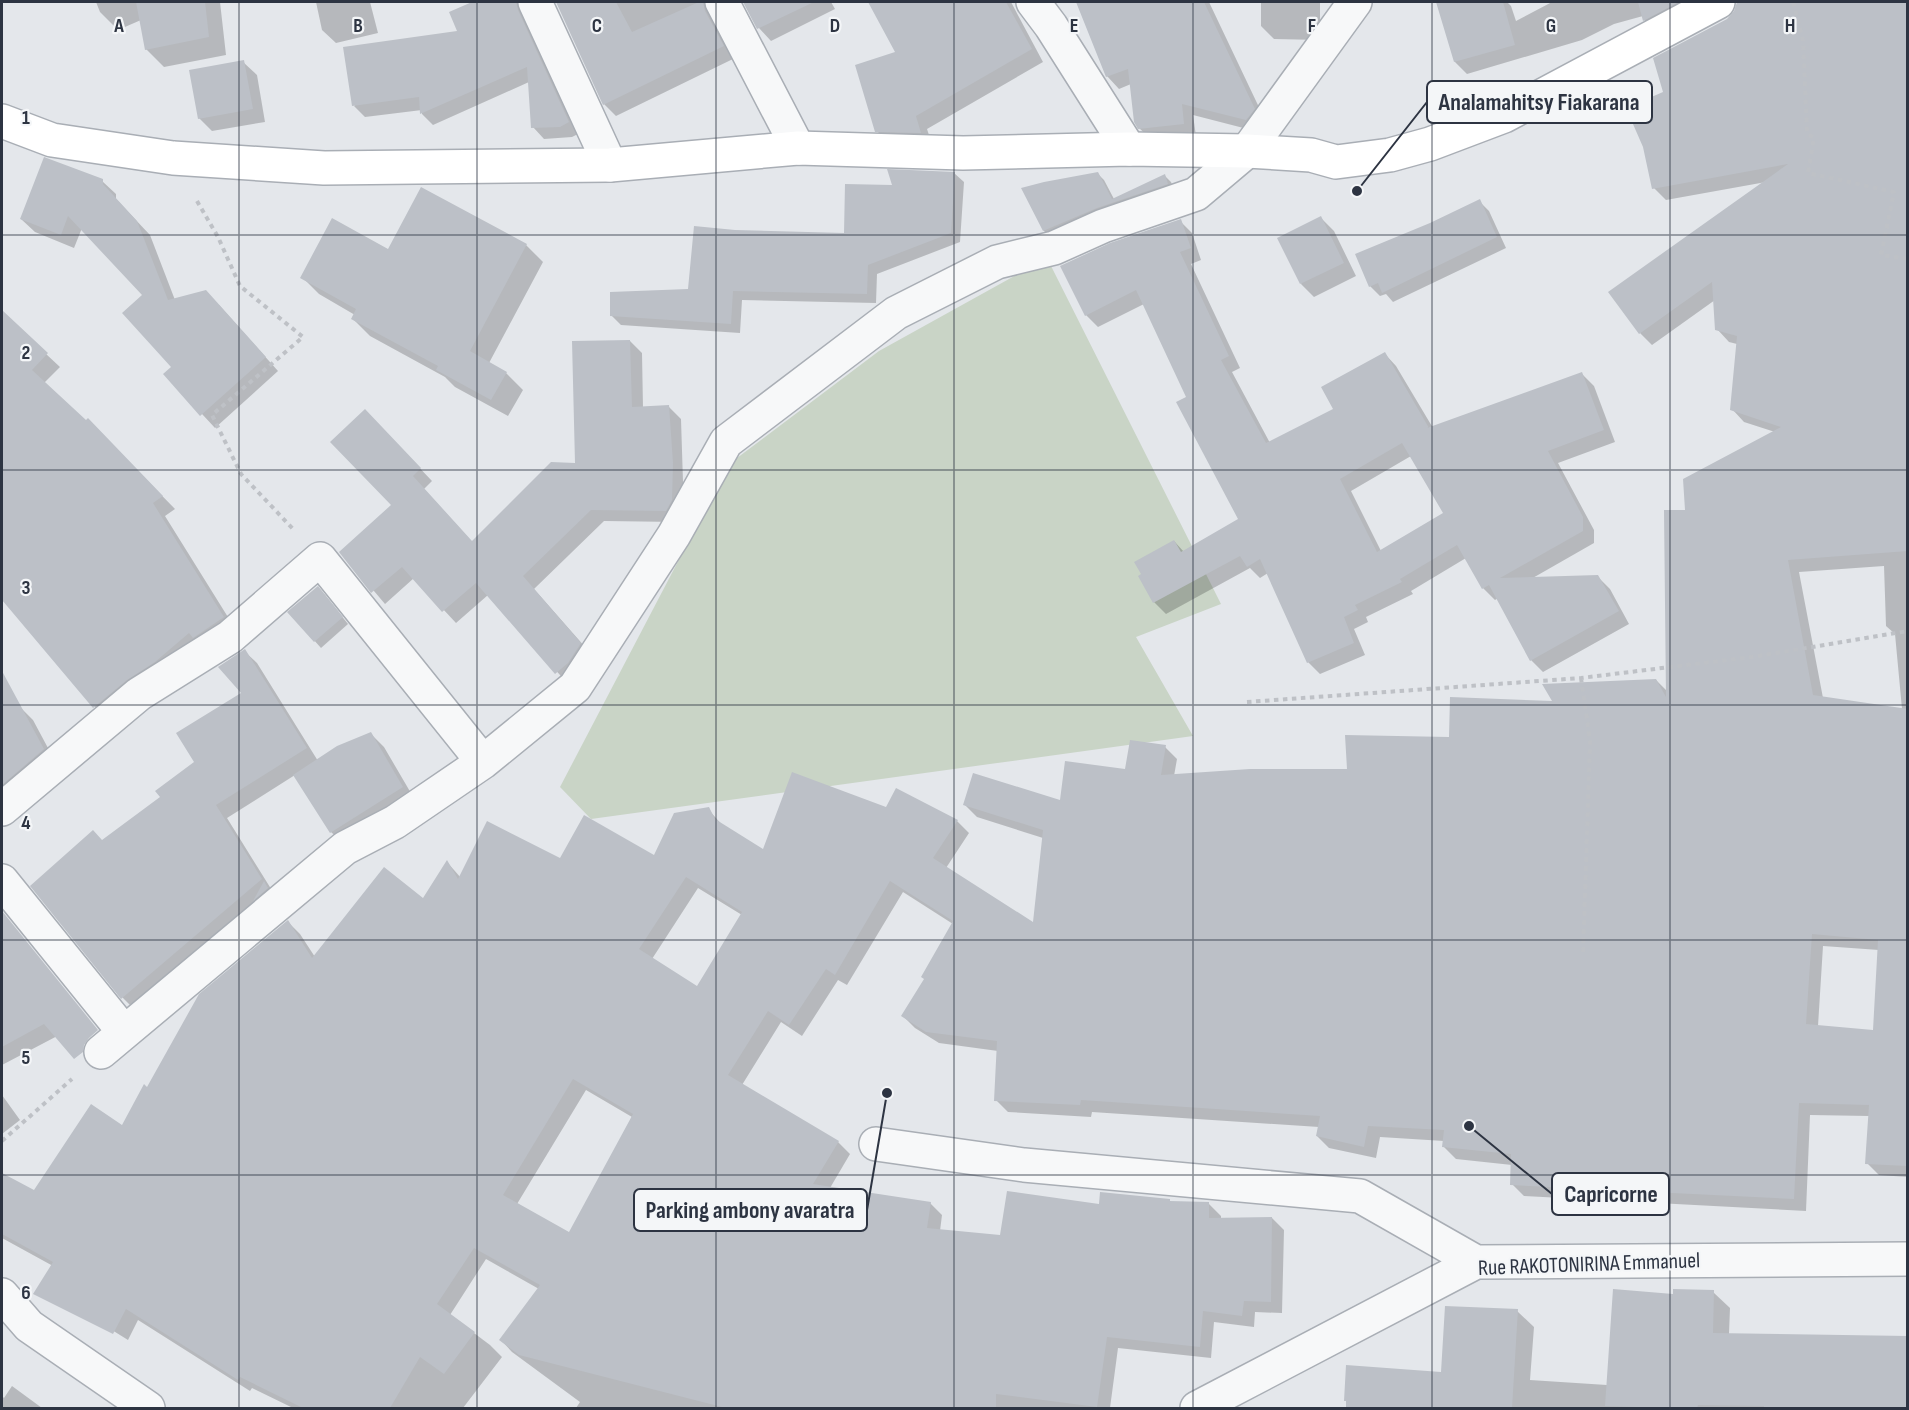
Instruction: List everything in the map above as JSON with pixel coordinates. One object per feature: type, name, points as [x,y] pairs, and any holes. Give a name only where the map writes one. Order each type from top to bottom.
[{"type":"main road","points":[[2,121],[52,140],[173,158],[324,168],[610,165],[798,148],[963,153],[1129,149],[1247,151],[1311,155],[1336,162],[1390,154],[1430,144],[1504,116],[1718,2]]},
{"type":"street","points":[[535,2],[610,165]]},
{"type":"street","points":[[722,2],[798,148]]},
{"type":"street","points":[[1033,2],[1051,26],[1129,149]]},
{"type":"street","points":[[2,881],[113,1042],[345,848],[395,822],[483,762],[575,687],[674,535],[726,442],[896,313],[997,262],[1054,248],[1103,226],[1196,194],[1247,151],[1355,2]]},
{"type":"street","points":[[2,809],[139,694],[230,637],[320,559],[483,762]]},
{"type":"street","points":[[876,1144],[1024,1165],[1360,1196],[1476,1262]]},
{"type":"street","name":"Rue RAKOTONIRINA Emmanuel","points":[[1197,1408],[1476,1262],[1908,1259]]},
{"type":"street","points":[[2,1295],[28,1326],[148,1408]]},
{"type":"path","points":[[1793,2],[1803,40],[1807,133],[1814,138],[1808,173],[1894,192],[1881,255],[1908,259]]},
{"type":"path","points":[[173,158],[218,237],[240,286],[303,337],[212,414],[242,474],[320,559]]},
{"type":"path","points":[[1247,702],[1581,678],[1752,657],[1908,631]]},
{"type":"path","points":[[1581,678],[1590,741],[1583,956]]},
{"type":"path","points":[[2,1141],[113,1042]]},
{"type":"green space","points":[[1047,258],[1221,604],[1136,637],[1193,736],[591,819],[560,787],[729,464],[879,351]]},
{"type":"building","points":[[136,2],[205,2],[209,37],[145,50]]},
{"type":"building","points":[[472,2],[516,2],[569,122],[560,127],[531,128],[527,67],[420,114],[419,97],[352,106],[343,47],[457,31],[449,12]]},
{"type":"building","points":[[556,2],[616,2],[632,32],[703,2],[705,11],[724,46],[603,105]]},
{"type":"building","points":[[743,2],[814,2],[757,29]]},
{"type":"building","points":[[868,2],[1006,2],[1032,49],[916,116],[921,133],[875,132],[855,65],[895,52]]},
{"type":"building","points":[[1076,2],[1204,2],[1255,109],[1246,120],[1182,104],[1184,124],[1138,129],[1134,122],[1128,69],[1106,77]]},
{"type":"building","points":[[1436,2],[1503,2],[1515,45],[1454,62]]},
{"type":"building","points":[[1638,2],[1679,2],[1643,21]]},
{"type":"building","points":[[1737,2],[1908,2],[1908,551],[1788,560],[1813,695],[1908,709],[1908,1166],[1865,1164],[1869,1105],[1799,1103],[1794,1199],[1510,1185],[1511,1154],[1442,1147],[1444,1130],[1368,1126],[1364,1147],[1316,1136],[1320,1116],[1081,1100],[1080,1105],[994,1101],[997,1041],[926,1032],[901,1016],[924,979],[921,977],[953,921],[890,881],[835,975],[826,969],[789,1025],[768,1011],[728,1075],[839,1141],[813,1184],[931,1202],[927,1228],[1000,1235],[1007,1191],[1099,1204],[1100,1192],[1170,1199],[1170,1201],[1209,1202],[1209,1218],[1272,1217],[1271,1302],[1244,1301],[1242,1316],[1203,1311],[1200,1347],[1107,1337],[1097,1407],[996,1394],[996,1408],[726,1408],[519,1355],[499,1340],[540,1285],[474,1248],[437,1304],[475,1332],[444,1374],[420,1357],[390,1408],[303,1408],[240,1377],[238,1380],[126,1309],[113,1334],[33,1294],[53,1262],[2,1234],[2,1173],[34,1190],[91,1104],[122,1125],[144,1084],[147,1087],[199,994],[288,920],[312,958],[384,867],[423,898],[447,860],[458,879],[487,821],[560,858],[584,815],[654,855],[674,813],[709,807],[715,819],[763,849],[792,772],[886,807],[896,788],[958,820],[933,858],[1033,922],[1043,830],[963,805],[973,773],[1060,800],[1065,761],[1125,769],[1130,740],[1166,745],[1161,775],[1250,769],[1347,769],[1345,735],[1449,737],[1450,697],[1552,701],[1542,684],[1656,679],[1666,697],[1664,510],[1685,510],[1683,479],[1781,427],[1730,410],[1737,336],[1715,330],[1712,282],[1639,334],[1608,292],[1788,164],[1652,189],[1643,147],[1626,108],[1663,92],[1653,58],[1727,19],[1734,11]],"holes":[[[686,877],[742,912],[697,986],[639,949]],[[1812,934],[1878,940],[1873,1030],[1806,1024]],[[573,1079],[633,1114],[569,1232],[503,1195]]]},
{"type":"building","points":[[244,60],[253,109],[198,119],[189,70]]},
{"type":"building","points":[[44,157],[103,179],[103,184],[137,221],[168,300],[206,290],[266,357],[200,416],[163,374],[171,367],[122,313],[142,295],[68,216],[61,235],[20,219]]},
{"type":"building","points":[[887,169],[955,172],[951,233],[868,265],[867,294],[733,291],[731,324],[610,316],[610,292],[688,289],[694,226],[735,230],[844,233],[845,184],[892,185]]},
{"type":"building","points":[[1098,172],[1112,199],[1165,174],[1168,184],[1097,208],[1043,231],[1021,188]]},
{"type":"building","points":[[421,187],[527,244],[470,351],[507,372],[491,400],[436,370],[438,366],[351,319],[356,309],[300,278],[332,218],[388,249]]},
{"type":"building","points":[[1480,199],[1497,237],[1382,293],[1378,283],[1369,287],[1355,254],[1430,223]]},
{"type":"building","points":[[1321,216],[1344,263],[1300,284],[1277,238]]},
{"type":"building","points":[[1181,219],[1191,248],[1180,252],[1229,356],[1221,360],[1266,443],[1333,409],[1321,387],[1385,352],[1429,427],[1582,372],[1604,430],[1548,451],[1583,517],[1583,531],[1500,578],[1598,575],[1619,611],[1530,661],[1489,585],[1482,589],[1457,545],[1400,579],[1402,582],[1355,605],[1358,610],[1344,617],[1354,643],[1307,663],[1260,559],[1247,567],[1240,556],[1153,603],[1138,576],[1141,574],[1134,562],[1174,540],[1181,552],[1238,519],[1176,402],[1186,397],[1136,290],[1085,316],[1060,266],[1110,243]],"holes":[[[1402,443],[1443,513],[1377,552],[1340,479]]]},
{"type":"building","points":[[2,310],[48,353],[32,370],[86,420],[88,418],[163,496],[153,503],[224,617],[193,638],[189,633],[155,662],[127,680],[93,708],[2,600]]},
{"type":"building","points":[[630,340],[632,407],[669,405],[673,463],[672,500],[666,511],[591,510],[523,576],[581,643],[568,663],[555,674],[476,583],[442,612],[402,567],[371,593],[339,552],[391,505],[330,442],[365,409],[421,468],[413,476],[472,541],[551,462],[575,463],[572,341]]},
{"type":"building","points":[[318,586],[343,617],[314,642],[287,612]]},
{"type":"building","points":[[245,649],[307,748],[216,805],[262,879],[121,999],[30,886],[93,830],[102,840],[160,797],[155,791],[194,762],[176,733],[241,693],[218,667]]},
{"type":"building","points":[[2,671],[44,749],[2,785]]},
{"type":"building","points":[[371,732],[403,787],[330,833],[293,775],[337,746]]},
{"type":"building","points":[[264,881],[268,888],[253,901]]},
{"type":"building","points":[[2,911],[98,1030],[84,1045],[83,1052],[74,1059],[44,1024],[2,1047]]},
{"type":"building","points":[[1613,1289],[1673,1294],[1673,1289],[1714,1290],[1713,1333],[1908,1336],[1908,1408],[1605,1406]]},
{"type":"building","points":[[1445,1306],[1518,1309],[1512,1408],[1346,1408],[1346,1401],[1344,1401],[1346,1365],[1441,1372]]},
{"type":"place","name":"Analamahitsy Fiakarana","points":[[1357,191]]},
{"type":"place","name":"Parking ambony avaratra","points":[[887,1093]]},
{"type":"place","name":"Capricorne","points":[[1469,1126]]}]
